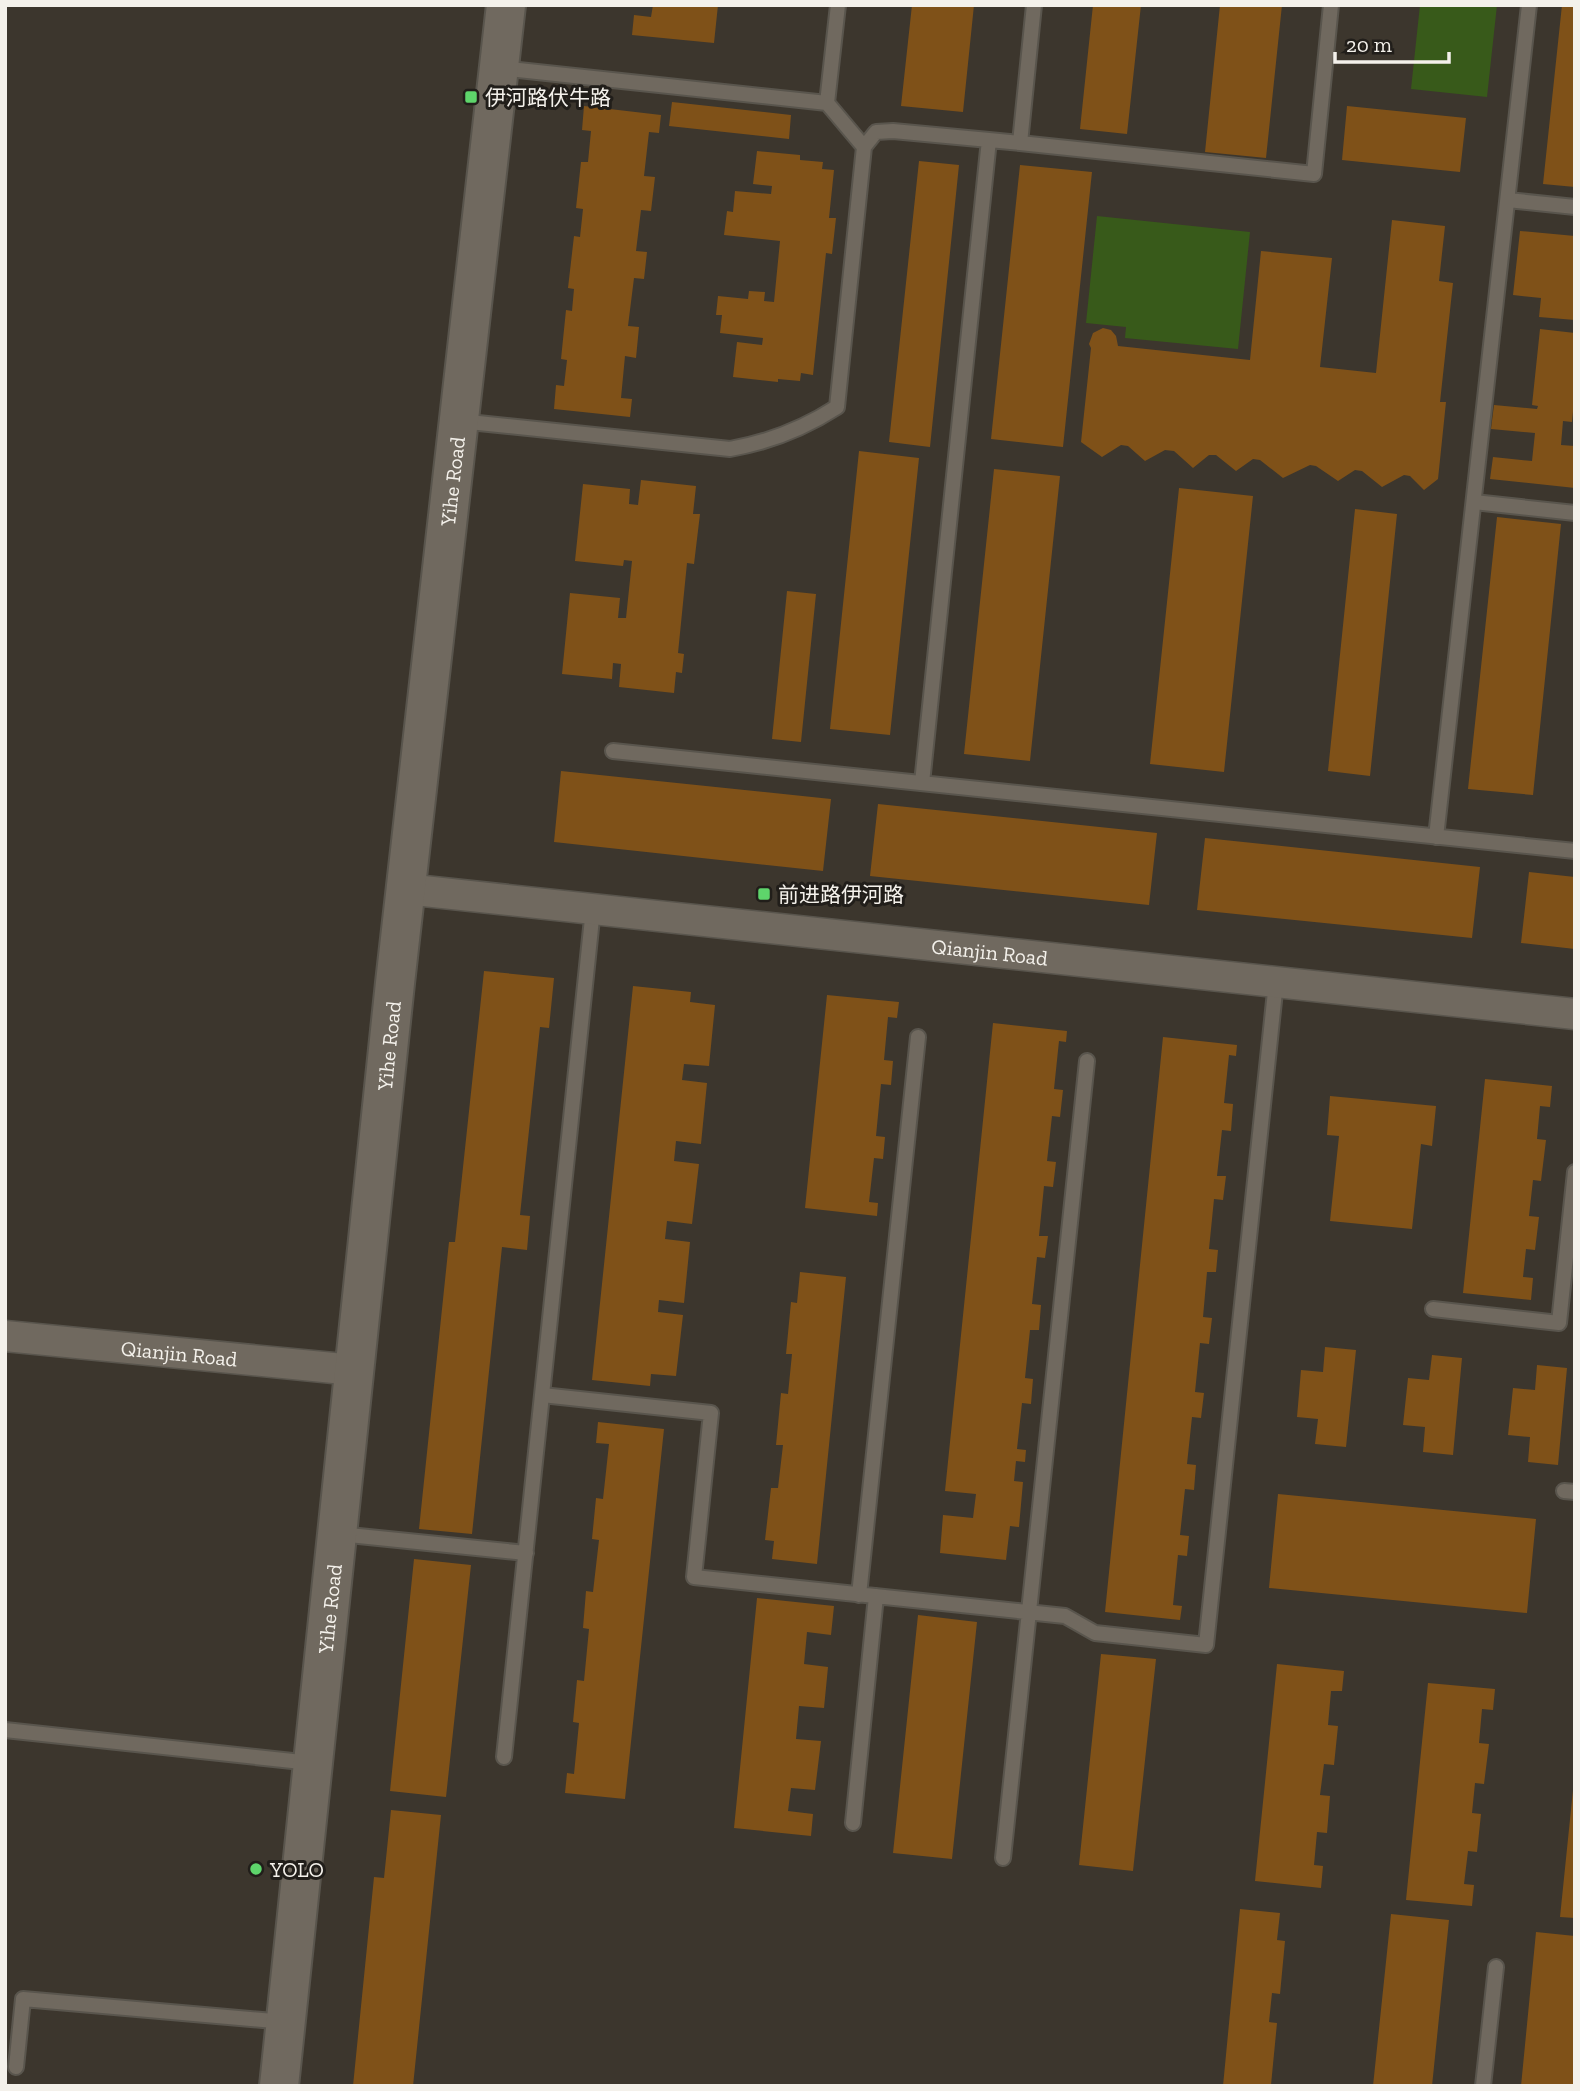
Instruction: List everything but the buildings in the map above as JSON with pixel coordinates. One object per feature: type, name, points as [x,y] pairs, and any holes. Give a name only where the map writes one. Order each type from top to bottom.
[{"type":"street","name":"Yihe Road","points":[[279,2086],[405,889],[506,5]]},
{"type":"street","name":"Qianjin Road","points":[[405,889],[1575,1014]]},
{"type":"street","name":"Qianjin Road","points":[[5,1336],[354,1370]]},
{"type":"lane","points":[[827,103],[838,5]]},
{"type":"lane","points":[[1020,143],[1034,5]]},
{"type":"lane","points":[[459,421],[730,449],[762,444],[807,426],[837,407],[864,147],[876,132],[893,131],[989,140],[1314,174],[1331,5]]},
{"type":"lane","points":[[1436,837],[1529,5]]},
{"type":"lane","points":[[499,68],[827,103],[864,147]]},
{"type":"lane","points":[[922,783],[989,140]]},
{"type":"lane","points":[[1508,200],[1575,207]]},
{"type":"lane","points":[[1474,502],[1575,513]]},
{"type":"lane","points":[[613,751],[1575,851]]},
{"type":"lane","points":[[504,1757],[593,909]]},
{"type":"lane","points":[[542,1395],[711,1413],[694,1577],[1065,1616],[1094,1633],[1206,1645],[1276,982]]},
{"type":"lane","points":[[859,1595],[918,1037]]},
{"type":"lane","points":[[1003,1858],[1087,1061]]},
{"type":"lane","points":[[1433,1310],[1559,1323],[1575,1172]]},
{"type":"lane","points":[[337,1533],[526,1553]]},
{"type":"lane","points":[[853,1823],[876,1596]]},
{"type":"lane","points":[[5,1730],[313,1763]]},
{"type":"lane","points":[[1483,2086],[1496,1967]]},
{"type":"lane","points":[[16,2067],[23,2000],[286,2022]]},
{"type":"green space","points":[[1420,5],[1497,5],[1487,97],[1411,89]]},
{"type":"green space","points":[[1097,216],[1250,232],[1238,349],[1125,338],[1126,327],[1086,323]]},
{"type":"place","name":"伊河路伏牛路","points":[[471,97]]},
{"type":"place","name":"前进路伊河路","points":[[764,894]]},
{"type":"place","name":"YOLO","points":[[256,1869]]}]
